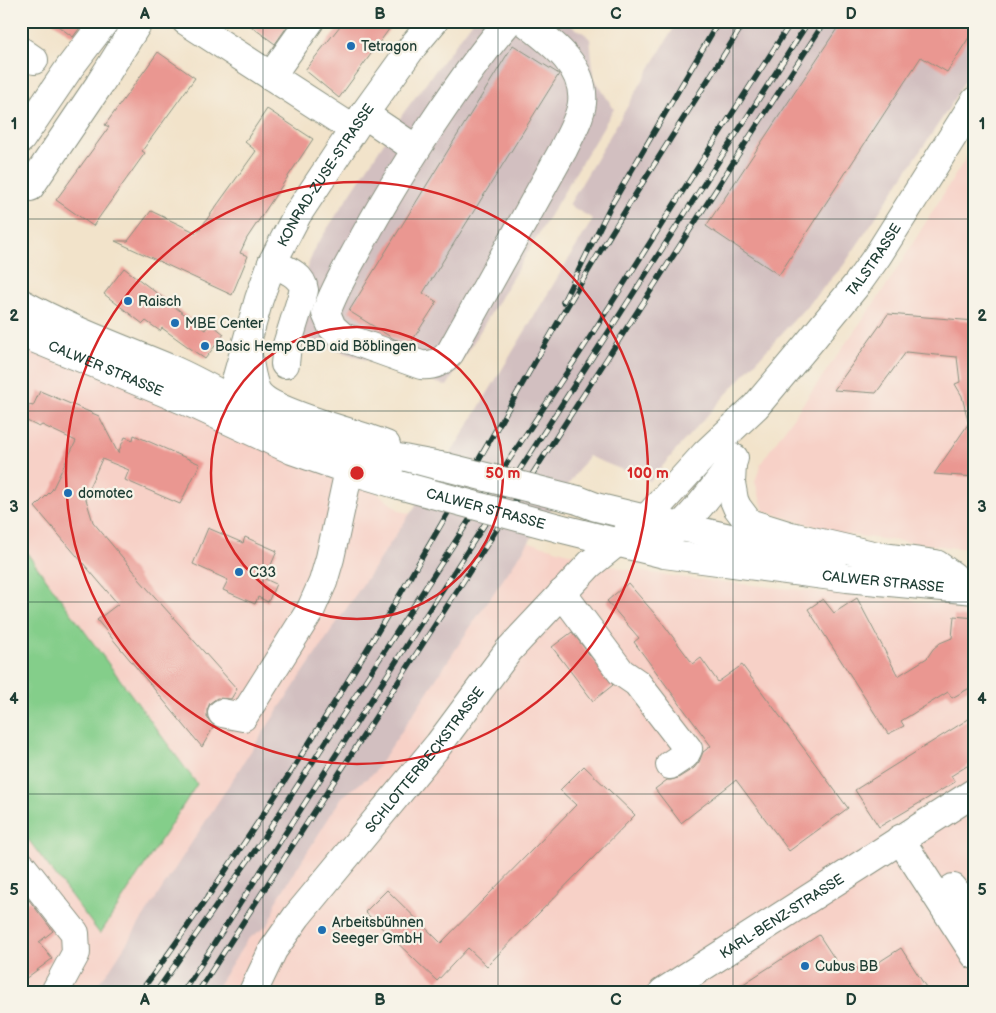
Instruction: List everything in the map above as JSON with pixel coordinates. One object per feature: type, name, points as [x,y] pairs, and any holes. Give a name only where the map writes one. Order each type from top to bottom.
[{"type":"street","points":[[21,139],[70,67],[105,21]]},
{"type":"street","points":[[30,186],[139,21]]},
{"type":"street","points":[[186,21],[271,76],[359,121],[390,132],[416,150]]},
{"type":"street","points":[[271,76],[310,21]]},
{"type":"street","name":"KONRAD-ZUSE-STRASSE","points":[[228,410],[259,299],[272,263],[297,215],[359,121],[413,46],[434,21]]},
{"type":"street","points":[[509,21],[489,43],[463,78],[416,150],[378,212],[332,294],[326,313],[332,327],[343,337],[421,365],[432,366],[442,361],[450,353],[563,150],[582,104],[582,86],[576,71],[565,56],[524,21]]},
{"type":"street","name":"TALSTRASSE","points":[[616,542],[646,519],[704,454],[756,406],[863,276],[897,226],[975,101]]},
{"type":"street","points":[[272,263],[292,273],[303,285],[304,290],[287,344],[285,364]]},
{"type":"street","name":"CALWER STRASSE","points":[[25,324],[228,410],[293,430],[399,485],[664,554],[847,578],[967,582]]},
{"type":"street","name":"KONRAD-ZUSE-STRASSE","points":[[246,345],[257,392]]},
{"type":"street","name":"CALWER STRASSE","points":[[257,392],[273,405],[376,441],[400,451],[414,461]]},
{"type":"street","name":"TALSTRASSE","points":[[616,542],[642,544],[657,541],[670,535],[681,526],[732,464],[756,406]]},
{"type":"street","points":[[222,712],[243,717],[311,609],[323,582],[330,558],[352,460]]},
{"type":"street","name":"CALWER STRASSE","points":[[352,460],[414,461],[446,467],[646,519],[873,569],[967,582]]},
{"type":"street","name":"TALSTRASSE","points":[[732,464],[731,483],[737,507]]},
{"type":"street","name":"CALWER STRASSE","points":[[737,507],[749,523],[763,528],[876,556],[936,564],[967,582]]},
{"type":"street","name":"SCHLOTTERBECKSTRASSE","points":[[253,992],[273,950],[297,916],[439,744],[509,650],[590,564],[616,542]]},
{"type":"street","points":[[562,593],[621,672],[637,683],[688,749],[684,755],[670,765]]},
{"type":"street","name":"KARL-BENZ-STRASSE","points":[[663,992],[975,792]]},
{"type":"street","points":[[900,839],[975,955]]},
{"type":"street","points":[[21,865],[75,933],[76,953],[55,992]]},
{"type":"street","points":[[953,888],[966,906],[975,904]]},
{"type":"shaded area","points":[[473,21],[563,21],[585,34],[590,39],[594,78],[614,109],[447,386],[301,339],[283,325],[316,246],[404,112]]},
{"type":"shaded area","points":[[678,21],[975,21],[975,63],[949,108],[843,266],[682,443],[650,481],[588,456],[475,620],[374,773],[342,797],[275,903],[274,913],[268,925],[247,940],[214,992],[91,992],[110,969],[262,734],[455,447],[593,219],[569,205]]},
{"type":"shaded area","points":[[975,143],[975,550],[840,534],[764,511],[755,482],[761,463],[887,285]]},
{"type":"shaded area","points":[[21,333],[349,470],[400,511],[548,547],[623,569],[701,580],[975,607],[975,992],[21,992]]},
{"type":"green space","points":[[21,89],[39,102],[21,130]]},
{"type":"green space","points":[[21,545],[197,784],[100,934],[21,830]]},
{"type":"building","points":[[51,21],[85,21],[73,37]]},
{"type":"building","points":[[244,21],[291,21],[275,44]]},
{"type":"building","name":"Tetragon","points":[[344,21],[395,21],[339,98],[305,70]]},
{"type":"building","points":[[842,21],[958,21],[973,31],[947,72],[921,57],[779,275],[706,226]]},
{"type":"building","points":[[513,45],[559,74],[423,293],[437,302],[410,344],[394,339],[349,311]]},
{"type":"building","points":[[158,52],[195,78],[142,151],[145,153],[93,226],[56,200],[109,127],[105,125]]},
{"type":"building","points":[[267,109],[313,139],[247,238],[240,253],[248,256],[232,295],[115,241],[128,241],[151,211],[197,233],[256,151],[245,142]]},
{"type":"building","points":[[124,268],[205,330],[210,323],[224,334],[205,359],[162,328],[160,331],[146,321],[143,324],[104,294]]},
{"type":"building","points":[[888,314],[975,321],[975,477],[934,474],[971,420],[968,421],[962,396],[955,384],[960,382],[957,357],[906,352],[876,393],[834,390]]},
{"type":"building","points":[[40,391],[99,416],[118,453],[125,437],[133,440],[134,435],[200,464],[180,504],[125,480],[129,470],[102,459],[85,496],[93,522],[138,578],[237,689],[231,699],[217,698],[210,703],[207,710],[207,718],[214,726],[202,747],[97,620],[118,604],[35,507],[52,490],[76,441],[42,425],[39,427],[23,419],[29,405],[33,406]]},
{"type":"building","name":"C33","points":[[208,528],[243,543],[245,537],[277,551],[265,579],[276,584],[268,602],[258,597],[255,604],[223,590],[228,580],[193,564]]},
{"type":"building","points":[[628,583],[661,621],[693,664],[701,658],[718,682],[742,665],[848,808],[789,851],[736,780],[681,823],[655,789],[667,780],[678,778],[694,768],[703,752],[711,746],[634,642],[639,638],[607,601]]},
{"type":"building","points":[[857,598],[898,676],[927,658],[940,643],[952,638],[954,616],[975,618],[975,685],[952,698],[948,692],[901,721],[904,726],[888,734],[808,609],[823,599],[834,613]]},
{"type":"building","points":[[572,632],[613,685],[593,701],[552,647]]},
{"type":"building","points":[[975,715],[975,761],[951,776],[955,782],[879,827],[855,790]]},
{"type":"building","points":[[584,766],[635,815],[487,966],[468,948],[437,981],[365,912],[387,890],[441,943],[576,805],[560,790]]},
{"type":"building","points":[[29,900],[53,931],[39,942],[52,959],[21,982],[21,906]]},
{"type":"building","name":"Cubus BB","points":[[819,935],[842,970],[853,962],[860,974],[901,948],[929,992],[731,992]]},
{"type":"railway","points":[[563,302],[609,209],[719,21]]},
{"type":"railway","points":[[140,992],[213,890],[320,726],[400,595],[600,251],[745,21]]},
{"type":"railway","points":[[156,992],[263,839],[585,345],[792,21]]},
{"type":"railway","points":[[183,992],[809,21]]},
{"type":"railway","points":[[198,992],[825,21]]},
{"type":"place","name":"Tetragon","points":[[351,46]]},
{"type":"place","name":"Raisch","points":[[128,301]]},
{"type":"place","name":"MBE Center","points":[[175,323]]},
{"type":"place","name":"Basic Hemp CBD aid Böblingen","points":[[205,346]]},
{"type":"place","name":"domotec","points":[[68,493]]},
{"type":"place","name":"C33","points":[[239,572]]},
{"type":"place","name":"Arbeitsbühnen Seeger GmbH","points":[[322,930]]},
{"type":"place","name":"Cubus BB","points":[[805,966]]}]
